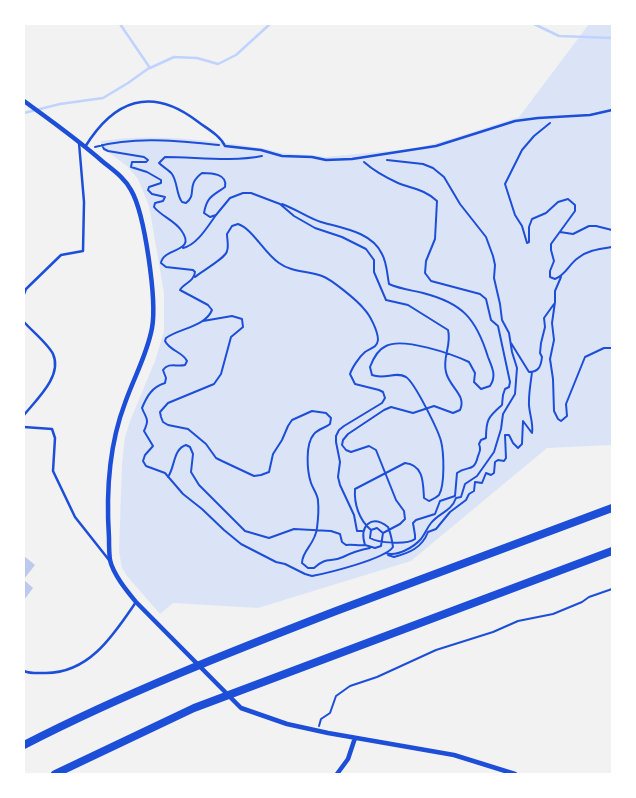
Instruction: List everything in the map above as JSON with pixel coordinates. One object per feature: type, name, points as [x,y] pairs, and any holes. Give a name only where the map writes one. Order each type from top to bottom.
[{"type":"highway","points":[[24,745],[88,713],[157,682],[475,558],[612,508]]},
{"type":"highway","points":[[55,774],[194,708],[612,552]]},
{"type":"street","points":[[24,101],[124,179],[132,190],[144,233],[152,293],[153,326],[145,356],[125,402],[114,436],[108,522],[110,562],[124,587],[136,602],[240,708],[287,724],[454,755],[515,774]]},
{"type":"street","points":[[337,774],[348,759],[355,738]]},
{"type":"lane","points":[[86,148],[97,130],[116,112],[131,104],[147,101],[166,104],[185,112],[219,138],[225,146],[261,150],[282,156],[312,157],[326,160],[371,157],[436,146],[515,121],[590,115],[612,110]]},
{"type":"lane","points":[[24,294],[26,289],[61,255],[83,251],[84,202],[79,142]]},
{"type":"lane","points":[[24,322],[53,355],[55,371],[44,390],[24,415]]},
{"type":"lane","points":[[24,427],[52,429],[55,438],[53,471],[75,517],[110,562]]},
{"type":"lane","points":[[24,671],[30,673],[54,673],[76,667],[97,653],[118,629],[136,602]]},
{"type":"path","points":[[561,276],[552,278],[550,274],[554,261],[551,244],[575,211],[573,202],[568,199],[562,200],[546,214],[532,219],[529,227],[529,242],[527,242],[522,226],[515,215],[505,184],[519,155],[534,136],[552,122],[567,116]]},
{"type":"path","points":[[86,148],[117,141],[158,140],[225,146]]},
{"type":"path","points":[[102,145],[108,151],[147,158],[148,162],[132,162],[131,167],[147,172],[161,180],[161,183],[149,187],[148,190],[152,194],[165,197],[163,200],[155,203],[154,207],[181,230],[185,238],[182,248]]},
{"type":"path","points":[[216,215],[210,217],[204,213],[205,208],[208,199],[225,187],[224,178],[217,174],[202,173],[195,178],[190,201],[182,202],[179,199],[176,180],[171,172],[159,163],[161,160],[165,157],[252,158],[274,154]]},
{"type":"path","points":[[371,157],[382,160],[423,164],[433,168],[447,180],[460,204],[486,236],[495,265],[494,278],[502,320],[509,333],[518,372],[516,390],[503,414],[501,429],[494,452],[477,476],[466,484],[461,497],[456,498],[453,506],[431,523],[418,542],[399,553],[392,555],[386,553]]},
{"type":"path","points":[[360,158],[379,174],[428,192],[437,201],[435,239],[426,261],[425,273],[431,281],[480,294],[486,299],[491,320],[498,326],[510,382],[509,387],[505,389],[502,395],[502,405],[487,422],[485,428],[486,438],[481,440],[479,444],[481,447],[476,464],[472,468],[462,469],[457,473],[455,496],[440,502],[435,514],[416,520],[413,523],[415,539],[411,542],[375,541],[370,538],[371,530]]},
{"type":"path","points":[[193,278],[195,272],[190,269],[166,267],[161,263],[161,260],[165,256],[186,248],[199,237],[230,198],[242,193],[251,193],[297,210],[320,222],[337,225],[358,234],[374,243],[381,252],[386,264],[389,284],[399,289],[439,297],[466,313],[482,338],[494,375],[490,386],[481,389],[476,385],[474,373],[469,362],[450,353],[402,343],[385,346],[373,360],[370,368],[372,375],[380,378],[395,374],[406,377],[417,390],[441,440],[443,469],[440,493],[429,501],[424,498],[423,478],[419,469],[405,463],[356,489],[355,499],[363,523],[371,530]]},
{"type":"path","points":[[280,204],[294,216],[315,228],[366,249],[374,260],[374,272],[386,300],[408,305],[448,330],[450,338],[445,367],[448,379],[461,398],[463,404],[460,410],[453,413],[434,406],[413,413],[391,407],[348,434],[343,440],[342,445],[351,452],[369,446],[376,450],[396,500],[404,511],[405,518],[400,524],[383,533]]},
{"type":"path","points":[[362,532],[357,531],[354,515],[340,485],[338,477],[340,462],[336,442],[339,430],[382,402],[385,398],[383,392],[379,390],[355,384],[350,374],[364,353],[376,346],[378,341],[376,332],[367,312],[337,284],[325,276],[288,268],[278,263],[247,229],[238,224],[232,226],[226,234],[228,248],[224,257],[183,285],[180,290],[212,310],[210,316],[201,322],[166,338],[165,341],[168,347],[184,356],[188,361],[185,365],[165,367],[163,370],[166,378],[165,383],[153,388],[142,408],[148,423],[144,431],[153,446],[145,455],[143,461],[146,466],[162,472],[168,477],[183,494],[241,544],[305,574],[316,575],[380,557],[393,547],[388,527],[376,522],[370,522],[366,525],[362,532],[365,545]]},
{"type":"path","points":[[560,232],[573,234],[589,226],[612,230]]},
{"type":"path","points":[[612,247],[593,250],[577,258],[561,276],[555,291],[556,302],[552,323],[554,340],[550,359],[554,411],[558,418],[561,420],[567,416],[566,404],[585,357],[604,348],[612,348]]},
{"type":"path","points":[[511,343],[529,372],[538,370],[541,364],[541,343],[545,327],[544,318],[556,302]]},
{"type":"path","points":[[201,322],[232,316],[242,319],[244,324],[231,337],[221,374],[214,384],[168,403],[160,412],[163,422],[168,425],[188,429],[206,444],[216,458],[254,476],[269,472],[273,454],[292,420],[312,410],[326,413],[331,418],[330,424],[314,433],[308,454],[310,477],[318,499],[317,530],[314,542],[304,553],[302,562],[308,568],[314,568],[322,561],[337,558],[349,552],[381,546],[383,533]]},
{"type":"path","points":[[386,553],[394,558],[412,551],[424,540],[428,532],[436,529],[450,512],[466,500],[469,494],[474,491],[475,482],[482,483],[486,473],[494,473],[495,462],[498,460],[504,461],[506,458],[505,435],[509,434],[513,443],[518,448],[522,444],[523,421],[532,433],[533,428],[528,400],[532,372]]},
{"type":"path","points":[[168,477],[178,451],[186,445],[193,454],[191,472],[199,485],[245,530],[269,538],[287,530],[331,531],[340,534],[342,542],[346,545],[353,543],[359,546],[372,547]]},
{"type":"path","points":[[371,530],[377,528],[383,533]]},
{"type":"path","points":[[318,731],[321,719],[330,713],[336,696],[350,686],[427,654],[518,621],[553,614],[612,589]]},
{"type":"shaded area","points":[[589,24],[612,24],[612,445],[547,448],[411,561],[258,608],[173,603],[160,614],[127,576],[122,568],[119,552],[122,463],[125,437],[155,361],[164,331],[164,293],[149,206],[138,179],[127,166],[101,147],[101,141],[181,138],[264,148],[283,153],[325,157],[419,148],[519,117]]},
{"type":"building","points":[[24,556],[35,565],[24,579]]},
{"type":"building","points":[[24,580],[33,588],[24,600]]},
{"type":"waterway","points":[[120,24],[150,68],[174,57],[197,58],[218,64],[236,55],[270,24]]},
{"type":"waterway","points":[[534,24],[559,36],[612,38]]},
{"type":"waterway","points":[[24,113],[60,104],[103,98],[149,68]]}]
